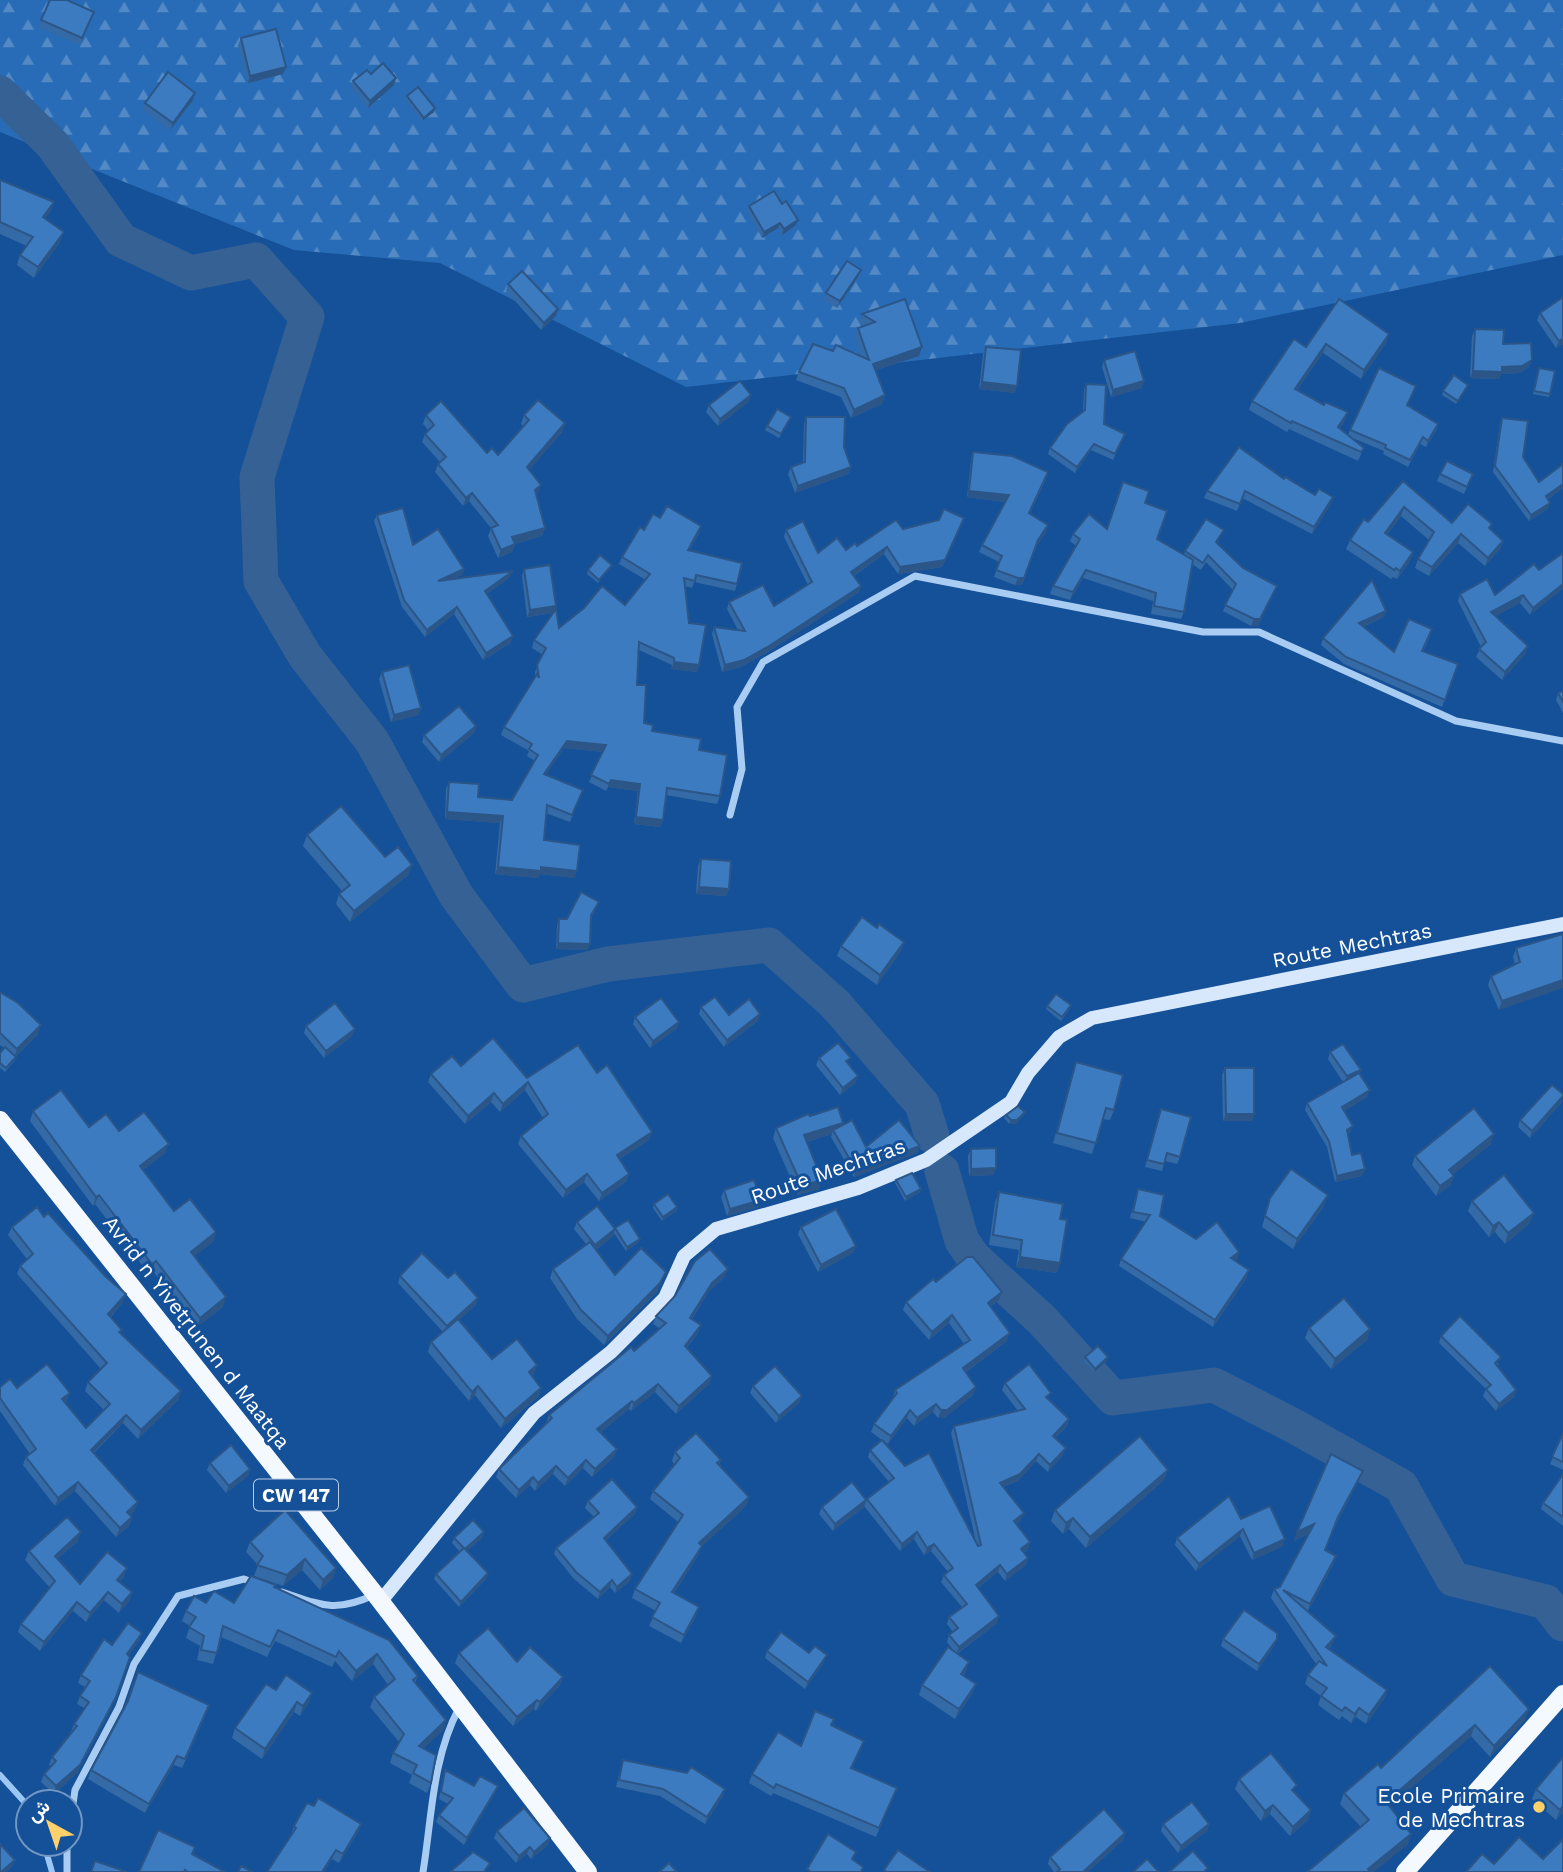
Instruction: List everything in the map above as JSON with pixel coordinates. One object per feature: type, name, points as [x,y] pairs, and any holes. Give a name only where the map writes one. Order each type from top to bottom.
[{"type":"main road","name":"Avrid n Yivetṛunen d Maatqa","points":[[0,1121],[461,1704],[588,1872]]},
{"type":"main road","points":[[1405,1872],[1563,1694]]},
{"type":"street","points":[[730,815],[743,769],[737,707],[763,662],[915,576],[1203,632],[1259,632],[1456,721],[1563,741]]},
{"type":"street","name":"Route Mechtras","points":[[377,1598],[534,1413],[611,1352],[665,1298],[684,1256],[716,1229],[858,1188],[926,1160],[1011,1102],[1028,1073],[1059,1037],[1092,1018],[1563,924]]},
{"type":"street","points":[[76,1788],[119,1707],[134,1664],[178,1596],[244,1579],[321,1605],[349,1606],[377,1598]]},
{"type":"street","points":[[423,1872],[433,1815],[435,1771],[461,1704]]},
{"type":"green space","points":[[0,0],[1563,0],[1563,255],[1240,323],[686,387],[440,263],[294,250],[0,132]]},
{"type":"building","points":[[50,0],[67,0],[94,12],[82,38],[41,20]]},
{"type":"building","points":[[276,29],[286,67],[250,76],[241,38]]},
{"type":"building","points":[[383,63],[396,78],[370,101],[353,81],[367,70],[371,74]]},
{"type":"building","points":[[168,72],[195,93],[173,123],[145,103]]},
{"type":"building","points":[[418,87],[435,108],[424,118],[407,96]]},
{"type":"building","points":[[0,180],[54,202],[43,217],[64,232],[38,267],[20,255],[33,237],[0,222]]},
{"type":"building","points":[[774,191],[782,204],[786,201],[798,220],[784,229],[780,223],[764,232],[749,206]]},
{"type":"building","points":[[847,261],[861,270],[840,301],[826,293]]},
{"type":"building","points":[[522,271],[558,309],[544,323],[508,284]]},
{"type":"building","points":[[1563,297],[1563,339],[1559,341],[1540,313]]},
{"type":"building","points":[[905,299],[922,347],[873,364],[885,395],[854,410],[844,388],[799,372],[813,344],[833,351],[836,345],[869,360],[858,328],[875,322],[862,314]]},
{"type":"building","points":[[1339,299],[1389,334],[1364,370],[1326,344],[1295,389],[1324,405],[1325,402],[1348,412],[1338,427],[1364,448],[1361,452],[1292,421],[1291,423],[1252,401],[1294,339],[1306,347]]},
{"type":"building","points":[[1475,329],[1504,330],[1503,344],[1531,343],[1532,360],[1522,366],[1502,367],[1502,372],[1473,371]]},
{"type":"building","points":[[986,347],[1021,350],[1017,386],[982,382]]},
{"type":"building","points":[[1135,351],[1144,381],[1113,390],[1104,360]]},
{"type":"building","points":[[1379,368],[1416,386],[1407,405],[1438,424],[1428,441],[1423,437],[1410,460],[1385,448],[1386,445],[1350,430]]},
{"type":"building","points":[[1539,368],[1555,371],[1550,394],[1534,391]]},
{"type":"building","points":[[1454,375],[1468,385],[1458,401],[1443,391]]},
{"type":"building","points":[[740,381],[751,395],[720,419],[709,405]]},
{"type":"building","points":[[1086,384],[1106,385],[1104,424],[1125,434],[1115,454],[1094,444],[1077,467],[1050,448],[1067,424],[1085,410]]},
{"type":"building","points":[[538,400],[565,423],[527,467],[541,485],[535,490],[545,528],[512,537],[515,544],[501,550],[491,528],[498,525],[472,493],[466,498],[438,464],[446,457],[425,434],[434,425],[426,415],[441,401],[487,453],[492,448],[498,455],[529,420],[524,415]]},
{"type":"building","points":[[777,409],[791,417],[781,434],[767,426]]},
{"type":"building","points":[[806,417],[845,417],[844,447],[851,467],[798,486],[791,467],[805,462]]},
{"type":"building","points":[[1502,418],[1528,421],[1523,457],[1539,482],[1563,464],[1563,484],[1546,496],[1550,503],[1531,515],[1495,466]]},
{"type":"building","points":[[1239,447],[1284,479],[1285,477],[1315,495],[1319,489],[1333,497],[1314,527],[1245,491],[1240,504],[1207,491]]},
{"type":"building","points":[[973,452],[1012,456],[1048,472],[1029,513],[1048,525],[1038,540],[1024,578],[996,570],[1002,556],[982,545],[1009,495],[969,491]]},
{"type":"building","points":[[1447,461],[1473,474],[1467,487],[1440,474]]},
{"type":"building","points":[[1403,481],[1452,523],[1468,504],[1492,524],[1489,528],[1503,541],[1488,558],[1461,534],[1432,567],[1418,559],[1434,532],[1404,507],[1385,533],[1413,552],[1400,571],[1396,568],[1394,570],[1350,540],[1364,519],[1368,522]]},
{"type":"building","points":[[1123,482],[1149,491],[1145,503],[1167,511],[1157,539],[1193,560],[1184,612],[1154,606],[1156,593],[1086,570],[1073,592],[1053,586],[1080,539],[1073,534],[1089,514],[1107,529]]},
{"type":"building","points":[[667,506],[701,526],[688,550],[742,563],[737,584],[696,575],[695,581],[684,578],[689,623],[706,625],[699,665],[674,662],[674,658],[639,642],[637,685],[646,685],[644,723],[653,725],[652,731],[701,739],[699,750],[727,755],[720,796],[667,788],[663,820],[636,817],[640,784],[611,780],[609,784],[591,775],[606,745],[567,741],[544,774],[583,790],[572,815],[547,805],[544,840],[580,845],[577,871],[541,867],[541,871],[498,867],[503,816],[447,812],[449,782],[479,784],[478,797],[512,800],[538,755],[529,749],[532,744],[504,727],[537,674],[539,678],[537,665],[546,648],[534,640],[556,609],[559,628],[584,608],[602,586],[625,605],[650,574],[622,557],[640,527],[644,530],[653,514],[660,518]]},
{"type":"building","points":[[403,508],[413,545],[438,529],[464,569],[438,581],[513,571],[485,591],[513,636],[486,653],[457,607],[427,630],[404,600],[377,515]]},
{"type":"building","points":[[944,509],[964,518],[945,560],[900,567],[887,547],[851,572],[861,586],[769,646],[744,660],[725,665],[714,627],[745,631],[729,602],[763,585],[774,606],[812,582],[786,530],[803,521],[818,553],[837,538],[846,550],[855,543],[857,546],[896,520],[903,529],[939,520]]},
{"type":"building","points":[[1206,519],[1224,530],[1216,542],[1243,568],[1277,586],[1260,619],[1254,619],[1225,605],[1236,584],[1208,555],[1203,563],[1185,551]]},
{"type":"building","points":[[1563,553],[1563,584],[1533,608],[1523,595],[1491,612],[1528,646],[1505,672],[1479,649],[1486,642],[1460,594],[1487,579],[1495,595],[1534,564],[1539,570]]},
{"type":"building","points":[[600,555],[612,565],[599,580],[588,570]]},
{"type":"building","points":[[550,565],[556,606],[530,610],[524,569]]},
{"type":"building","points":[[1372,580],[1386,611],[1359,623],[1394,652],[1409,619],[1432,629],[1422,651],[1458,664],[1445,700],[1346,657],[1323,638]]},
{"type":"building","points":[[409,665],[421,708],[394,715],[382,672]]},
{"type":"building","points":[[459,706],[476,726],[441,755],[424,735]]},
{"type":"building","points":[[341,806],[385,857],[398,847],[412,865],[354,911],[339,894],[350,885],[307,835]]},
{"type":"building","points":[[701,859],[731,861],[729,889],[699,887]]},
{"type":"building","points":[[581,892],[599,902],[591,915],[590,944],[558,943],[559,919],[567,919]]},
{"type":"building","points":[[862,917],[877,928],[879,924],[904,942],[880,975],[841,946]]},
{"type":"building","points":[[1563,934],[1563,980],[1502,1001],[1491,976],[1520,962],[1516,948]]},
{"type":"building","points":[[0,992],[18,1003],[41,1025],[17,1049],[0,1033]]},
{"type":"building","points":[[1056,994],[1071,1005],[1062,1017],[1047,1006]]},
{"type":"building","points":[[715,997],[729,1015],[749,999],[760,1014],[727,1040],[701,1007]]},
{"type":"building","points":[[661,998],[679,1022],[653,1041],[635,1017]]},
{"type":"building","points":[[335,1003],[355,1029],[326,1051],[306,1026]]},
{"type":"building","points":[[493,1038],[527,1078],[578,1045],[597,1073],[607,1065],[652,1132],[617,1155],[629,1174],[602,1193],[587,1174],[566,1190],[521,1136],[548,1114],[528,1082],[503,1104],[494,1093],[468,1116],[431,1074],[452,1056],[461,1066]]},
{"type":"building","points":[[838,1043],[851,1058],[846,1061],[858,1076],[843,1088],[819,1058]]},
{"type":"building","points":[[1343,1044],[1361,1070],[1347,1076],[1330,1052]]},
{"type":"building","points":[[5,1047],[16,1057],[6,1068],[0,1063],[0,1053]]},
{"type":"building","points":[[1076,1062],[1123,1075],[1114,1110],[1106,1108],[1096,1143],[1057,1133]]},
{"type":"building","points":[[1225,1068],[1254,1068],[1254,1114],[1226,1114]]},
{"type":"building","points":[[1359,1073],[1370,1090],[1342,1107],[1353,1126],[1347,1130],[1352,1155],[1361,1153],[1365,1169],[1337,1176],[1329,1141],[1307,1103]]},
{"type":"building","points":[[1552,1085],[1563,1096],[1532,1131],[1520,1120]]},
{"type":"building","points":[[61,1090],[89,1127],[106,1114],[119,1131],[144,1112],[169,1144],[140,1166],[174,1211],[190,1199],[216,1232],[191,1252],[226,1297],[200,1318],[156,1261],[152,1264],[99,1195],[96,1197],[33,1111]]},
{"type":"building","points":[[1018,1106],[1025,1112],[1017,1120],[1011,1120],[1006,1115]]},
{"type":"building","points":[[838,1107],[843,1123],[804,1135],[822,1180],[802,1186],[776,1128],[808,1114],[810,1116]]},
{"type":"building","points":[[1474,1108],[1494,1134],[1449,1170],[1454,1176],[1440,1186],[1415,1156]]},
{"type":"building","points":[[1161,1109],[1191,1117],[1180,1157],[1167,1153],[1164,1164],[1147,1160]]},
{"type":"building","points":[[852,1120],[866,1147],[899,1120],[920,1146],[856,1170],[833,1130]]},
{"type":"building","points":[[996,1148],[996,1168],[971,1169],[971,1149]]},
{"type":"building","points":[[1291,1169],[1328,1195],[1297,1239],[1265,1216],[1270,1198]]},
{"type":"building","points":[[912,1173],[921,1189],[906,1197],[896,1180]]},
{"type":"building","points":[[1504,1175],[1534,1213],[1508,1233],[1499,1222],[1493,1226],[1472,1201]]},
{"type":"building","points":[[754,1180],[761,1200],[730,1209],[724,1190]]},
{"type":"building","points":[[1138,1189],[1164,1195],[1160,1216],[1196,1239],[1217,1222],[1239,1252],[1231,1258],[1249,1270],[1215,1320],[1121,1259],[1150,1215],[1133,1212]]},
{"type":"building","points":[[999,1192],[1063,1204],[1060,1219],[1067,1220],[1060,1263],[1020,1257],[1022,1240],[993,1235]]},
{"type":"building","points":[[668,1194],[677,1207],[663,1217],[654,1204]]},
{"type":"building","points":[[597,1206],[615,1229],[595,1245],[577,1222]]},
{"type":"building","points":[[37,1207],[44,1217],[48,1213],[106,1277],[126,1294],[108,1314],[122,1330],[119,1332],[181,1391],[141,1430],[126,1415],[91,1450],[138,1502],[127,1512],[132,1517],[120,1528],[78,1482],[58,1498],[26,1457],[36,1449],[0,1398],[0,1387],[10,1379],[17,1388],[47,1364],[70,1393],[62,1399],[86,1428],[110,1404],[88,1382],[107,1363],[20,1266],[33,1254],[12,1227]]},
{"type":"building","points":[[836,1209],[856,1246],[821,1265],[801,1227]]},
{"type":"building","points":[[628,1220],[640,1239],[627,1247],[615,1228]]},
{"type":"building","points":[[590,1242],[615,1275],[641,1248],[666,1272],[660,1283],[608,1336],[581,1310],[553,1269]]},
{"type":"building","points":[[710,1249],[728,1269],[712,1283],[690,1318],[701,1325],[685,1346],[712,1376],[679,1406],[658,1384],[597,1429],[617,1449],[595,1469],[586,1460],[568,1478],[556,1466],[538,1483],[533,1477],[519,1490],[499,1469],[552,1418],[549,1415],[631,1347],[634,1351],[666,1323],[656,1316],[675,1296],[695,1261]]},
{"type":"building","points":[[422,1253],[448,1278],[455,1272],[478,1298],[447,1326],[400,1276]]},
{"type":"building","points":[[967,1257],[973,1257],[1002,1292],[988,1303],[1010,1333],[963,1368],[976,1387],[947,1410],[941,1410],[936,1404],[917,1418],[910,1410],[891,1436],[874,1424],[897,1393],[895,1390],[970,1340],[952,1315],[932,1332],[906,1302],[933,1279],[936,1282]]},
{"type":"building","points":[[1344,1298],[1370,1329],[1335,1359],[1309,1328]]},
{"type":"building","points":[[1460,1316],[1501,1357],[1495,1363],[1516,1390],[1499,1404],[1486,1389],[1491,1385],[1441,1336]]},
{"type":"building","points":[[458,1319],[492,1359],[517,1339],[537,1365],[529,1372],[541,1388],[505,1419],[478,1386],[472,1392],[431,1342]]},
{"type":"building","points":[[1098,1346],[1108,1357],[1095,1369],[1085,1357]]},
{"type":"building","points":[[1029,1364],[1051,1393],[1046,1397],[1069,1419],[1053,1436],[1066,1448],[1050,1465],[1039,1454],[1020,1474],[1000,1483],[1024,1513],[1014,1521],[1030,1542],[1021,1549],[1028,1558],[1007,1574],[1000,1565],[976,1585],[999,1616],[959,1647],[949,1635],[958,1628],[949,1617],[967,1604],[944,1575],[953,1568],[934,1544],[927,1548],[917,1532],[902,1544],[867,1499],[894,1478],[870,1450],[882,1440],[905,1466],[929,1453],[978,1546],[981,1545],[954,1426],[1025,1409],[1005,1383]]},
{"type":"building","points":[[775,1366],[802,1396],[779,1416],[753,1386]]},
{"type":"building","points":[[696,1433],[721,1460],[717,1463],[749,1497],[699,1543],[702,1546],[672,1592],[699,1607],[684,1635],[652,1617],[660,1603],[635,1589],[683,1515],[653,1491],[680,1458],[675,1452]]},
{"type":"building","points":[[1563,1433],[1563,1462],[1552,1457]]},
{"type":"building","points":[[1140,1436],[1168,1470],[1090,1537],[1073,1518],[1066,1523],[1055,1510]]},
{"type":"building","points":[[231,1445],[250,1469],[229,1486],[210,1463]]},
{"type":"building","points":[[1331,1454],[1363,1471],[1338,1517],[1325,1550],[1336,1556],[1310,1604],[1283,1590],[1336,1636],[1326,1647],[1387,1690],[1369,1715],[1359,1708],[1355,1714],[1345,1707],[1342,1711],[1321,1696],[1327,1688],[1308,1675],[1319,1661],[1327,1666],[1274,1589],[1280,1587],[1314,1524],[1297,1532]]},
{"type":"building","points":[[1563,1474],[1563,1517],[1543,1503]]},
{"type":"building","points":[[612,1479],[637,1507],[604,1538],[632,1574],[617,1587],[612,1580],[600,1592],[576,1572],[556,1548],[599,1513],[588,1501]]},
{"type":"building","points":[[852,1482],[866,1500],[835,1524],[822,1507]]},
{"type":"building","points":[[1229,1496],[1241,1519],[1270,1506],[1285,1539],[1254,1553],[1243,1529],[1199,1564],[1177,1538]]},
{"type":"building","points":[[285,1510],[336,1568],[323,1580],[305,1559],[287,1575],[257,1565],[263,1556],[250,1542]]},
{"type":"building","points":[[67,1517],[81,1532],[55,1556],[80,1584],[107,1552],[127,1568],[117,1580],[132,1592],[122,1604],[108,1592],[90,1613],[77,1602],[44,1642],[21,1624],[55,1581],[29,1551]]},
{"type":"building","points":[[473,1520],[484,1532],[465,1549],[488,1573],[461,1602],[436,1574],[464,1548],[454,1538]]},
{"type":"building","points":[[251,1576],[276,1585],[274,1587],[389,1640],[418,1676],[413,1680],[446,1720],[419,1746],[436,1755],[431,1783],[413,1773],[417,1765],[393,1753],[404,1734],[374,1697],[395,1679],[377,1654],[356,1671],[339,1651],[336,1657],[278,1630],[270,1647],[223,1626],[217,1653],[201,1650],[204,1636],[189,1627],[196,1617],[186,1611],[194,1596],[206,1603],[214,1591],[234,1603]]},
{"type":"building","points":[[1244,1610],[1277,1633],[1277,1639],[1259,1664],[1223,1639]]},
{"type":"building","points":[[128,1623],[142,1633],[127,1654],[130,1657],[116,1697],[80,1765],[56,1786],[44,1774],[56,1761],[52,1757],[77,1726],[74,1724],[89,1702],[80,1696],[90,1681],[81,1675],[104,1639],[112,1645]]},
{"type":"building","points":[[488,1628],[517,1662],[530,1647],[563,1677],[540,1702],[537,1700],[517,1717],[459,1653]]},
{"type":"building","points":[[781,1632],[809,1653],[815,1646],[827,1655],[808,1682],[767,1651]]},
{"type":"building","points":[[948,1647],[969,1662],[961,1674],[976,1684],[959,1709],[922,1685]]},
{"type":"building","points":[[1490,1666],[1529,1709],[1494,1746],[1475,1725],[1386,1802],[1411,1834],[1368,1869],[1370,1872],[1307,1872],[1369,1820],[1344,1793],[1378,1764],[1381,1768]]},
{"type":"building","points":[[138,1672],[209,1705],[185,1759],[177,1756],[149,1804],[91,1770],[128,1701]]},
{"type":"building","points":[[286,1675],[312,1693],[303,1706],[297,1702],[265,1749],[235,1728],[266,1684],[276,1690]]},
{"type":"building","points":[[815,1711],[834,1719],[831,1725],[864,1741],[851,1768],[897,1788],[879,1828],[776,1784],[774,1788],[752,1774],[778,1732],[801,1746]]},
{"type":"building","points":[[1271,1753],[1297,1785],[1292,1790],[1311,1810],[1293,1827],[1273,1805],[1265,1811],[1239,1779]]},
{"type":"building","points":[[1563,1757],[1563,1806],[1560,1810],[1536,1789]]},
{"type":"building","points":[[623,1760],[687,1773],[691,1767],[725,1789],[707,1817],[663,1789],[619,1780]]},
{"type":"building","points":[[445,1770],[474,1786],[480,1776],[498,1786],[467,1838],[439,1815],[453,1798],[441,1792]]},
{"type":"building","points":[[318,1798],[361,1824],[343,1854],[336,1850],[322,1872],[267,1872],[296,1828],[294,1826],[307,1803],[314,1806]]},
{"type":"building","points":[[1192,1802],[1209,1824],[1181,1846],[1163,1824]]},
{"type":"building","points":[[524,1808],[550,1838],[534,1852],[530,1847],[519,1856],[497,1831]]},
{"type":"building","points":[[1104,1809],[1125,1833],[1083,1872],[1057,1872],[1060,1869],[1050,1857]]},
{"type":"building","points":[[158,1830],[195,1847],[192,1854],[225,1872],[139,1872]]},
{"type":"building","points":[[828,1834],[856,1852],[852,1859],[863,1867],[861,1872],[811,1872],[807,1869]]},
{"type":"building","points":[[1519,1837],[1543,1859],[1563,1839],[1563,1872],[1466,1872],[1482,1854],[1494,1864]]},
{"type":"building","points":[[0,1844],[15,1860],[1,1872],[0,1872]]},
{"type":"building","points":[[898,1850],[930,1872],[884,1870]]},
{"type":"building","points":[[1193,1851],[1208,1868],[1204,1872],[1169,1872]]},
{"type":"building","points":[[473,1852],[490,1863],[484,1872],[450,1872]]},
{"type":"building","points":[[1147,1859],[1159,1872],[1133,1872]]},
{"type":"building","points":[[95,1861],[127,1872],[91,1872]]},
{"type":"building","points":[[669,1863],[677,1872],[659,1872]]},
{"type":"building","points":[[241,1866],[253,1872],[238,1872]]},
{"type":"waterway","points":[[0,93],[52,144],[121,240],[191,273],[256,260],[307,317],[257,477],[261,581],[305,656],[372,741],[456,895],[523,985],[608,964],[769,945],[835,1004],[922,1104],[932,1136]]},
{"type":"waterway","points":[[942,1171],[962,1241],[974,1258],[1042,1320],[1113,1398],[1214,1385],[1401,1486],[1453,1579],[1546,1602],[1563,1624]]},
{"type":"waterway","points":[[0,1775],[14,1790]]},
{"type":"waterway","points":[[48,1858],[52,1872]]},
{"type":"place","name":"Ecole Primaire de Mechtras","points":[[1539,1807]]}]
